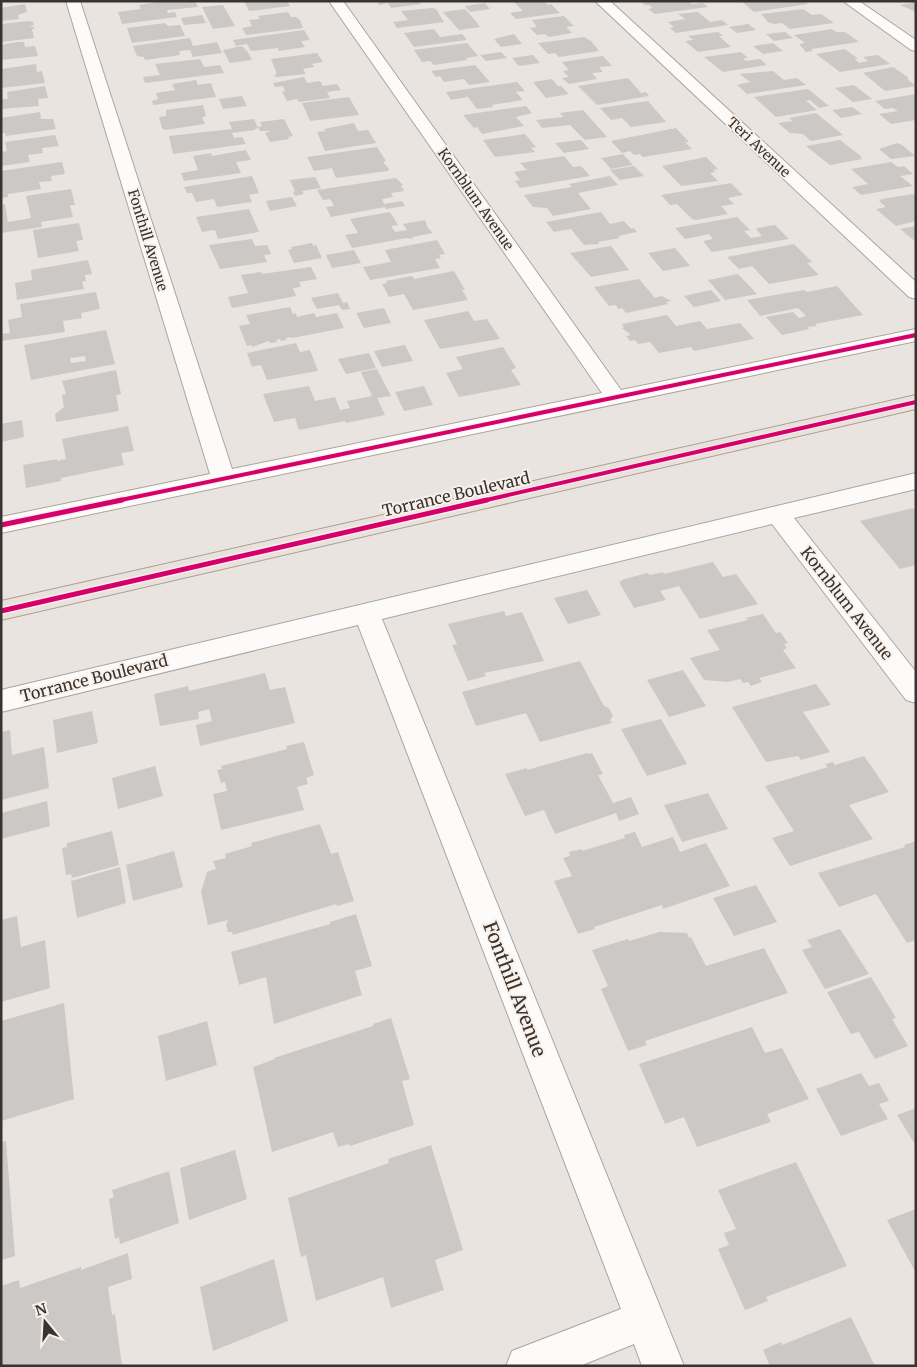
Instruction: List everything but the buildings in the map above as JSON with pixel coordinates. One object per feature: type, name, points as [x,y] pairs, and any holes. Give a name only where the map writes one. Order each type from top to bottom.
[{"type":"main road","name":"Torrance Boulevard","points":[[1,611],[916,402]]},
{"type":"street","name":"Fonthill Avenue","points":[[73,1],[223,479]]},
{"type":"street","name":"Kornblum Avenue","points":[[336,1],[615,397]]},
{"type":"street","name":"Teri Avenue","points":[[602,1],[916,293]]},
{"type":"street","points":[[850,1],[916,47]]},
{"type":"street","points":[[1,525],[916,335]]},
{"type":"street","name":"Torrance Boulevard","points":[[1,701],[916,481]]},
{"type":"street","name":"Kornblum Avenue","points":[[778,514],[916,692]]},
{"type":"street","name":"Fonthill Avenue","points":[[367,612],[663,1366]]},
{"type":"street","points":[[527,1366],[645,1320]]},
{"type":"cycle path","points":[[1,525],[916,335]]},
{"type":"cycle path","points":[[1,611],[916,402]]}]
